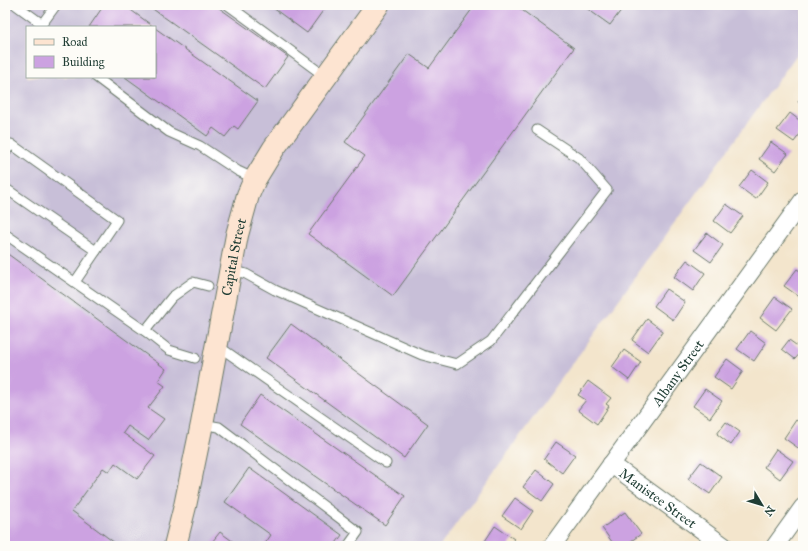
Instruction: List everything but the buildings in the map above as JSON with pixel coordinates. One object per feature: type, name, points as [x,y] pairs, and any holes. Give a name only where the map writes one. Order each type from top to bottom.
[{"type":"street","name":"Capital Street","points":[[175,546],[202,424],[230,268],[242,214],[255,179],[274,148],[378,5]]},
{"type":"street","name":"Albany Street","points":[[552,546],[803,200]]},
{"type":"street","name":"Manistee Street","points":[[611,464],[724,546]]},
{"type":"street","points":[[775,546],[803,507]]},
{"type":"lane","points":[[16,5],[42,24],[56,5]]},
{"type":"lane","points":[[228,5],[326,77]]},
{"type":"lane","points":[[97,78],[169,132],[200,146],[238,171],[255,179]]},
{"type":"lane","points":[[230,268],[246,274],[275,290],[422,356],[457,364],[491,340],[607,190],[579,158],[537,130]]},
{"type":"lane","points":[[5,153],[11,144],[117,220],[75,282]]},
{"type":"lane","points":[[5,188],[96,251]]},
{"type":"lane","points":[[5,234],[145,331],[169,350],[194,358]]},
{"type":"lane","points":[[145,331],[172,297],[193,282],[208,286]]},
{"type":"lane","points":[[217,345],[386,463]]},
{"type":"lane","points":[[202,424],[219,427],[358,532],[348,546]]},
{"type":"shaded area","points":[[5,5],[803,5],[803,46],[440,546],[5,546]]}]
